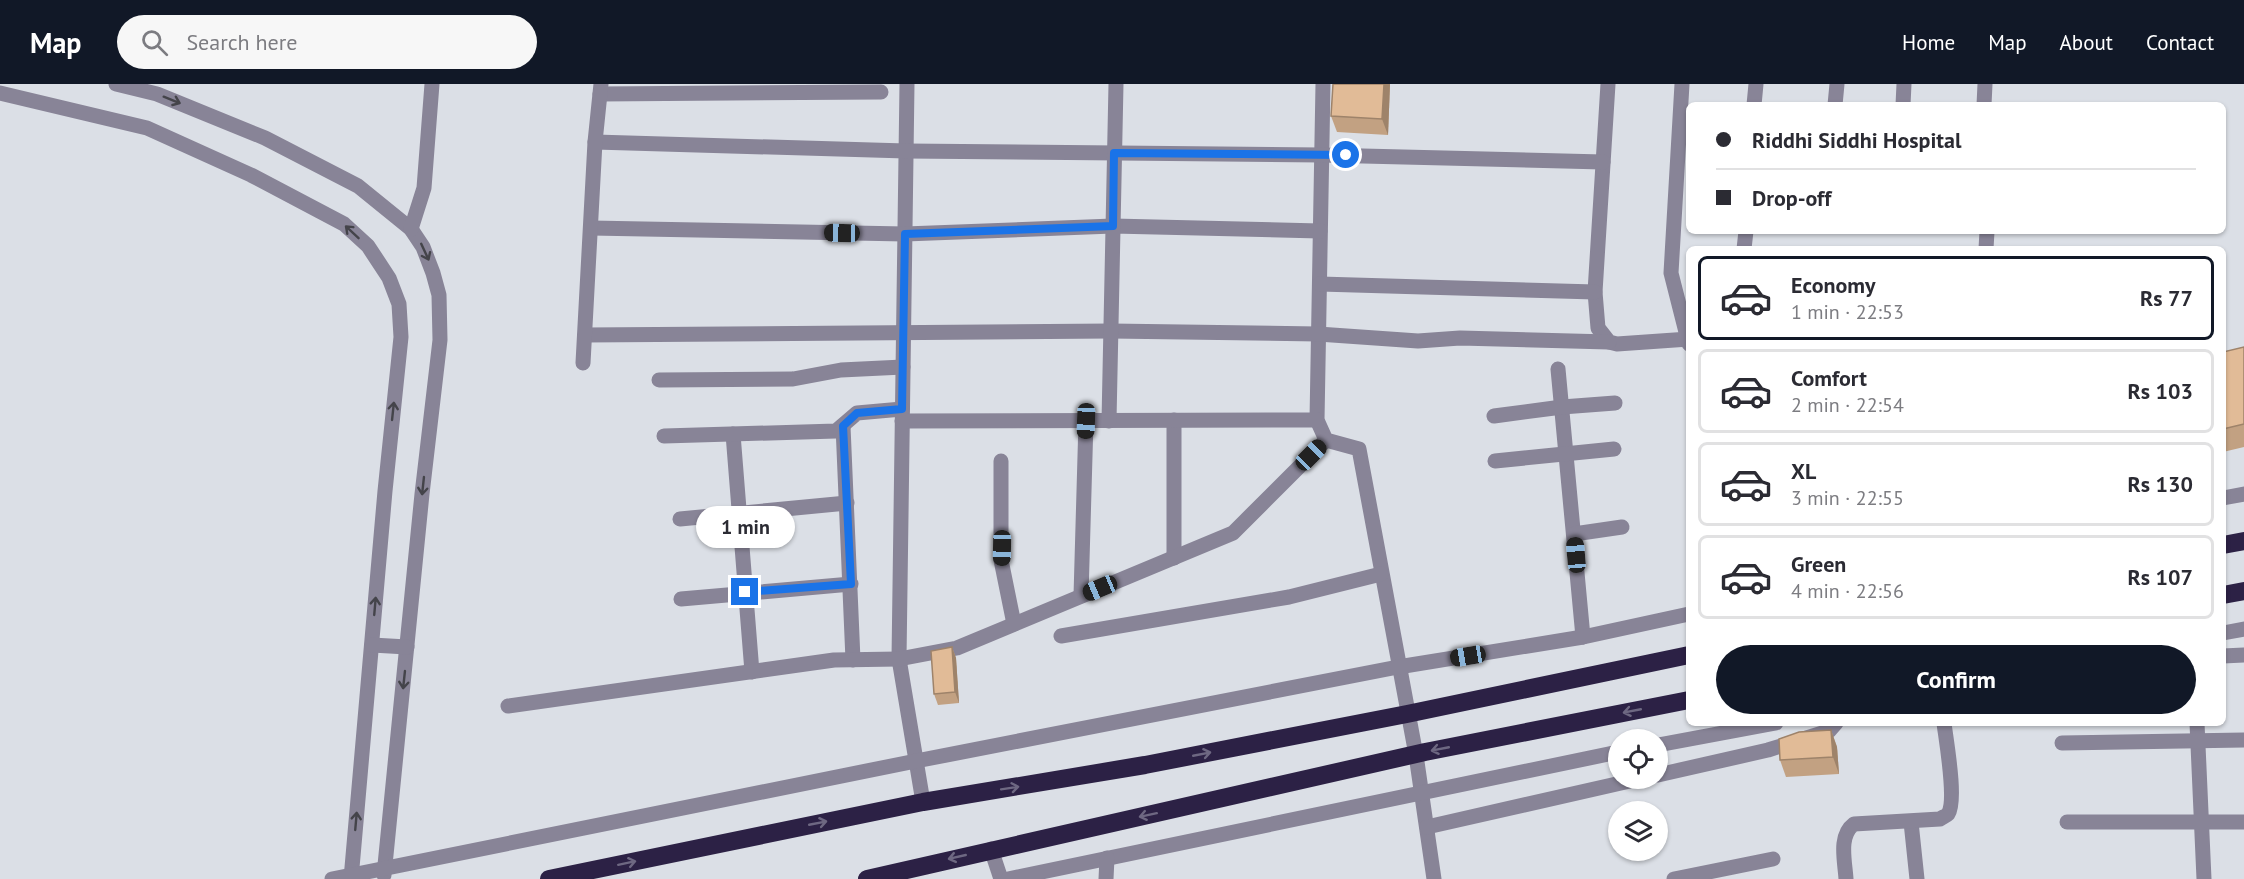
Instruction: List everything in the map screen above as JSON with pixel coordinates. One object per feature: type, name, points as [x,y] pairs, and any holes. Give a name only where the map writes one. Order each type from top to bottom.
[{"type":"highway","points":[[2226,544],[2244,541]]},
{"type":"highway","points":[[2226,594],[2244,591]]},
{"type":"highway","points":[[549,879],[923,802],[1145,765],[1407,714],[1686,656]]},
{"type":"highway","points":[[867,879],[991,849],[1416,755],[1686,701]]},
{"type":"street","points":[[116,84],[157,94],[265,138],[358,186],[411,229],[423,247],[434,273],[439,295],[440,340],[385,874]]},
{"type":"street","points":[[411,229],[424,188],[432,84]]},
{"type":"street","points":[[907,84],[900,659],[923,802]]},
{"type":"street","points":[[1109,421],[1116,84]]},
{"type":"street","points":[[1323,84],[1317,420],[1326,440]]},
{"type":"street","points":[[1608,84],[1595,292],[1598,328],[1609,342]]},
{"type":"street","points":[[1683,84],[1671,273],[1686,333]]},
{"type":"street","points":[[1754,102],[1756,84]]},
{"type":"street","points":[[1835,102],[1837,84]]},
{"type":"street","points":[[1903,102],[1904,84]]},
{"type":"street","points":[[1984,102],[1985,84]]},
{"type":"street","points":[[583,363],[595,142],[601,89],[881,92]]},
{"type":"street","points":[[0,93],[147,128],[251,175],[344,224],[368,246],[389,278],[399,304],[401,337],[351,877]]},
{"type":"street","points":[[595,142],[906,151],[1322,155],[1603,162]]},
{"type":"street","points":[[591,228],[905,234],[1113,226],[1320,231]]},
{"type":"street","points":[[1320,284],[1595,292]]},
{"type":"street","points":[[585,335],[1111,331],[1318,334],[1418,341],[1461,338],[1617,344],[1686,341]]},
{"type":"street","points":[[659,380],[793,379],[841,370],[903,368]]},
{"type":"street","points":[[1558,369],[1583,637]]},
{"type":"street","points":[[1494,416],[1615,403]]},
{"type":"street","points":[[664,436],[836,431],[857,413],[1086,421],[1317,420]]},
{"type":"street","points":[[1174,420],[1174,558]]},
{"type":"street","points":[[1081,596],[1086,421]]},
{"type":"street","points":[[843,426],[853,660]]},
{"type":"street","points":[[733,434],[752,672]]},
{"type":"street","points":[[508,706],[834,660],[900,659],[957,648],[1233,533],[1326,440]]},
{"type":"street","points":[[1326,440],[1359,449],[1416,755],[1434,879]]},
{"type":"street","points":[[1495,461],[1614,449]]},
{"type":"street","points":[[1001,461],[1001,560],[1014,624]]},
{"type":"street","points":[[2226,497],[2244,494]]},
{"type":"street","points":[[680,519],[847,503]]},
{"type":"street","points":[[1574,534],[1622,527]]},
{"type":"street","points":[[1061,636],[1289,597],[1382,573]]},
{"type":"street","points":[[681,599],[851,584]]},
{"type":"street","points":[[332,879],[385,874],[916,761],[1398,667],[1583,637],[1686,615]]},
{"type":"street","points":[[2226,632],[2244,629]]},
{"type":"street","points":[[372,645],[407,647]]},
{"type":"street","points":[[2226,656],[2244,655]]},
{"type":"street","points":[[1668,743],[1760,726]]},
{"type":"street","points":[[1668,773],[1768,750],[1829,731],[1833,726]]},
{"type":"street","points":[[1846,879],[1844,837],[1847,829],[1854,824],[1940,819],[1948,814],[1952,802],[1944,726]]},
{"type":"street","points":[[2197,726],[2204,879]]},
{"type":"street","points":[[2062,743],[2244,740]]},
{"type":"street","points":[[1008,879],[1608,754]]},
{"type":"street","points":[[1427,827],[1608,786]]},
{"type":"street","points":[[1911,822],[1917,879]]},
{"type":"street","points":[[2067,822],[2244,822]]},
{"type":"street","points":[[991,849],[1001,879]]},
{"type":"street","points":[[1106,879],[1107,858]]},
{"type":"street","points":[[1674,879],[1773,859]]},
{"type":"building","points":[[1333,84],[1384,84],[1382,119],[1331,116]]},
{"type":"building","points":[[2244,347],[2244,424],[2226,428],[2226,351]]},
{"type":"building","points":[[952,647],[955,692],[934,694],[931,651]]},
{"type":"building","points":[[1831,730],[1833,757],[1780,760],[1779,739],[1799,732]]},
{"type":"route","points":[[745,592],[851,584],[843,426],[857,413],[902,409],[905,234],[1113,226],[1114,153],[1346,155]]}]
